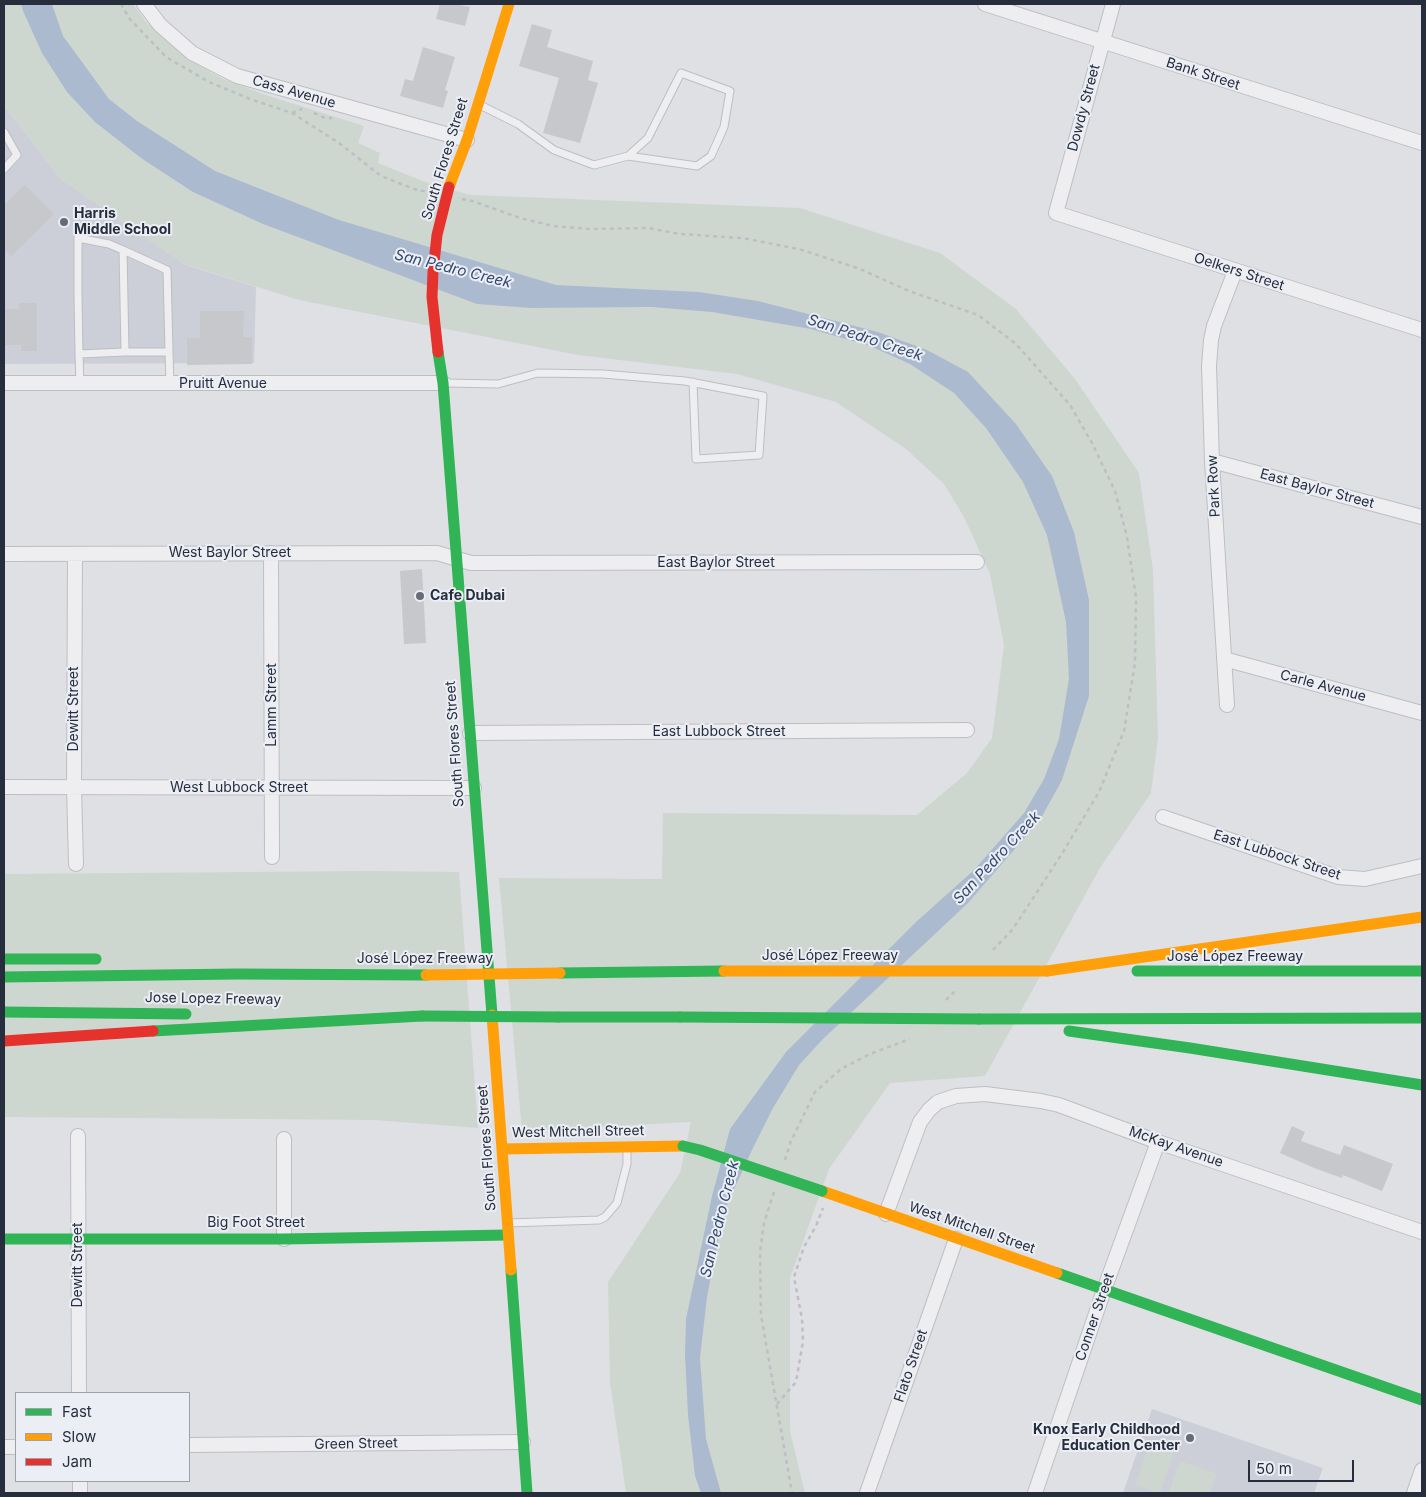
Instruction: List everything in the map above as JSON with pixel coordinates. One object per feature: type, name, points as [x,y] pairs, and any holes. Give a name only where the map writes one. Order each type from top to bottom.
[{"type":"main road","name":"South Flores Street","points":[[509,4],[467,140],[444,191],[437,235],[432,297],[443,383],[527,1493]]},
{"type":"main road","points":[[1047,971],[1422,917]]},
{"type":"main road","points":[[4,958],[103,960]]},
{"type":"main road","points":[[139,964],[238,974]]},
{"type":"main road","name":"José López Freeway","points":[[238,974],[426,975],[724,971],[1422,971]]},
{"type":"main road","name":"Jose Lopez Freeway","points":[[4,977],[238,974]]},
{"type":"main road","name":"Jose Lopez Freeway","points":[[4,1012],[196,1014]]},
{"type":"main road","name":"Jose Lopez Freeway","points":[[245,1014],[422,1016]]},
{"type":"main road","points":[[4,1041],[60,1036],[422,1016],[979,1019],[1190,1048],[1422,1085]]},
{"type":"main road","points":[[992,1020],[1422,1018]]},
{"type":"main road","name":"West Mitchell Street","points":[[502,1149],[683,1146],[700,1150],[1422,1400]]},
{"type":"main road","name":"Big Foot Street","points":[[4,1239],[284,1239],[508,1235]]},
{"type":"street","name":"Cass Avenue","points":[[144,4],[160,25],[192,52],[237,76],[467,140]]},
{"type":"street","name":"Bank Street","points":[[985,4],[1422,143]]},
{"type":"street","name":"Dowdy Street","points":[[1056,213],[1113,4]]},
{"type":"street","name":"Oelkers Street","points":[[1056,213],[1422,330]]},
{"type":"street","name":"Park Row","points":[[1227,704],[1212,461],[1209,366],[1214,326],[1235,271]]},
{"type":"street","name":"Pruitt Avenue","points":[[4,383],[443,383]]},
{"type":"street","name":"East Baylor Street","points":[[1212,461],[1422,517]]},
{"type":"street","name":"Lamm Street","points":[[271,553],[272,858]]},
{"type":"street","name":"West Baylor Street","points":[[4,554],[437,553],[456,559]]},
{"type":"street","name":"Dewitt Street","points":[[75,554],[74,787],[76,864]]},
{"type":"street","name":"East Baylor Street","points":[[456,559],[471,563],[977,562]]},
{"type":"street","name":"Carle Avenue","points":[[1224,659],[1422,713]]},
{"type":"street","name":"East Lubbock Street","points":[[470,733],[967,730]]},
{"type":"street","name":"West Lubbock Street","points":[[4,787],[474,788]]},
{"type":"street","name":"East Lubbock Street","points":[[1163,817],[1338,877],[1366,879],[1422,866]]},
{"type":"street","name":"McKay Avenue","points":[[886,1214],[920,1122],[929,1110],[938,1102],[956,1096],[984,1094],[1059,1105],[1158,1142],[1422,1232]]},
{"type":"street","name":"Dewitt Street","points":[[78,1136],[79,1392]]},
{"type":"street","points":[[284,1139],[284,1239]]},
{"type":"street","name":"Conner Street","points":[[1035,1493],[1104,1290],[1158,1142]]},
{"type":"street","name":"Flato Street","points":[[867,1493],[956,1239]]},
{"type":"street","name":"Green Street","points":[[190,1445],[523,1442]]},
{"type":"street","points":[[1414,1493],[1422,1470]]},
{"type":"lane","points":[[478,104],[518,124],[554,150],[594,164],[628,156],[697,166],[712,156],[724,127],[730,91],[681,73],[648,138],[628,156]]},
{"type":"lane","points":[[4,132],[17,155],[4,169]]},
{"type":"lane","points":[[80,384],[78,238],[108,244],[167,270],[170,384]]},
{"type":"lane","points":[[123,250],[124,352]]},
{"type":"lane","points":[[79,354],[169,352]]},
{"type":"lane","points":[[443,383],[498,384],[538,373],[603,374],[693,382],[762,396],[759,454],[696,460],[693,382]]},
{"type":"lane","points":[[507,1223],[600,1220],[605,1217],[617,1203],[626,1164],[627,1147]]},
{"type":"path","points":[[121,4],[129,18],[166,57],[209,82],[250,99],[292,113],[381,176],[414,189],[444,191]]},
{"type":"path","points":[[456,198],[472,201],[520,218],[553,226],[590,229],[649,228],[680,234],[742,238],[799,249],[860,269],[909,291],[978,315],[1016,344],[1070,405],[1092,443],[1118,501],[1127,538],[1136,598],[1135,663],[1124,732],[1099,792],[1013,929],[990,953]]},
{"type":"path","points":[[944,1003],[957,988]]},
{"type":"path","points":[[783,1166],[792,1141],[816,1092],[841,1069],[870,1054],[910,1039]]},
{"type":"path","points":[[774,1190],[764,1223],[760,1252],[761,1315],[792,1493]]},
{"type":"path","points":[[777,1404],[796,1382],[802,1342],[802,1318],[794,1277],[804,1247],[824,1208]]},
{"type":"shaded area","points":[[4,4],[133,4],[146,22],[192,61],[221,78],[266,95],[364,126],[358,143],[380,153],[378,163],[433,185],[471,195],[800,208],[940,253],[1016,309],[1075,379],[1139,473],[1153,570],[1158,738],[1151,793],[1100,868],[985,1076],[890,1083],[829,1169],[790,1278],[790,1431],[805,1493],[626,1493],[610,1382],[608,1282],[680,1173],[691,1122],[522,1131],[499,878],[662,879],[663,813],[917,815],[967,773],[992,738],[1004,645],[990,574],[964,517],[944,484],[906,449],[836,402],[737,374],[578,355],[299,300],[184,264],[61,179],[4,106]]},
{"type":"shaded area","name":"Harris Middle School","points":[[4,106],[61,179],[186,265],[256,287],[254,363],[4,364]]},
{"type":"shaded area","points":[[459,872],[478,1128],[375,1120],[4,1117],[4,874]]},
{"type":"shaded area","name":"Knox Early Childhood Education Center","points":[[1152,1409],[1323,1468],[1314,1493],[1123,1493]]},
{"type":"shaded area","points":[[1151,1440],[1175,1449],[1160,1493],[1135,1485]]},
{"type":"shaded area","points":[[1180,1461],[1217,1474],[1210,1493],[1169,1493]]},
{"type":"water","name":"San Pedro Creek","points":[[21,4],[52,4],[63,36],[109,99],[137,121],[215,171],[339,220],[556,285],[699,292],[758,301],[878,332],[927,350],[968,372],[1016,424],[1052,476],[1074,532],[1089,600],[1089,696],[1062,780],[1040,820],[968,903],[823,1039],[799,1065],[773,1108],[752,1150],[724,1211],[707,1297],[700,1358],[706,1439],[721,1493],[701,1493],[695,1476],[688,1415],[685,1354],[686,1319],[712,1196],[730,1129],[786,1052],[916,922],[974,870],[1024,813],[1044,779],[1059,739],[1069,679],[1066,622],[1047,535],[1023,482],[986,428],[954,393],[910,364],[870,346],[811,329],[712,312],[652,307],[531,308],[477,304],[263,224],[193,192],[141,158],[95,122],[67,92],[42,53]]},
{"type":"building","points":[[440,4],[470,7],[465,26],[436,19]]},
{"type":"building","points":[[532,24],[552,30],[547,47],[593,61],[588,80],[598,83],[580,143],[543,133],[559,78],[519,66]]},
{"type":"building","points":[[423,47],[455,57],[445,90],[448,91],[443,108],[400,96],[405,79],[413,81]]},
{"type":"building","points":[[25,185],[54,214],[11,256],[4,249],[4,205]]},
{"type":"building","points":[[19,303],[37,303],[37,351],[21,351],[21,345],[4,345],[4,309],[19,309]]},
{"type":"building","points":[[200,311],[244,311],[243,337],[252,337],[252,364],[187,365],[187,338],[200,338]]},
{"type":"building","points":[[422,569],[426,643],[404,644],[400,571]]},
{"type":"building","points":[[1292,1126],[1305,1132],[1301,1141],[1340,1155],[1344,1145],[1393,1164],[1382,1191],[1343,1175],[1342,1178],[1314,1168],[1280,1153]]},
{"type":"traffic: fast","points":[[438,352],[443,383],[492,1015]]},
{"type":"traffic: fast","points":[[4,959],[96,959]]},
{"type":"traffic: fast","points":[[560,973],[724,971]]},
{"type":"traffic: fast","points":[[1137,971],[1422,971]]},
{"type":"traffic: fast","points":[[4,977],[238,974],[426,975]]},
{"type":"traffic: fast","points":[[4,1012],[186,1014]]},
{"type":"traffic: fast","points":[[153,1031],[422,1016]]},
{"type":"traffic: fast","points":[[422,1016],[558,1017]]},
{"type":"traffic: fast","points":[[558,1017],[680,1017]]},
{"type":"traffic: fast","points":[[680,1017],[979,1019]]},
{"type":"traffic: fast","points":[[979,1019],[1422,1018]]},
{"type":"traffic: fast","points":[[1069,1031],[1422,1085]]},
{"type":"traffic: fast","points":[[683,1146],[822,1191]]},
{"type":"traffic: fast","points":[[4,1239],[284,1239],[508,1235]]},
{"type":"traffic: fast","points":[[511,1270],[527,1493]]},
{"type":"traffic: fast","points":[[1057,1273],[1422,1400]]},
{"type":"traffic: slow","points":[[449,187],[467,140],[509,4]]},
{"type":"traffic: slow","points":[[1047,971],[1422,917]]},
{"type":"traffic: slow","points":[[724,971],[1047,971]]},
{"type":"traffic: slow","points":[[426,975],[560,973]]},
{"type":"traffic: slow","points":[[492,1015],[511,1270]]},
{"type":"traffic: slow","points":[[502,1149],[683,1146]]},
{"type":"traffic: slow","points":[[822,1191],[1057,1273]]},
{"type":"traffic: jam","points":[[438,352],[432,297],[433,272],[437,235],[449,187]]},
{"type":"traffic: jam","points":[[4,1041],[153,1031]]},
{"type":"place","name":"Harris Middle School","points":[[64,222]]},
{"type":"place","name":"Cafe Dubai","points":[[420,596]]},
{"type":"place","name":"Knox Early Childhood Education Center","points":[[1190,1438]]}]
